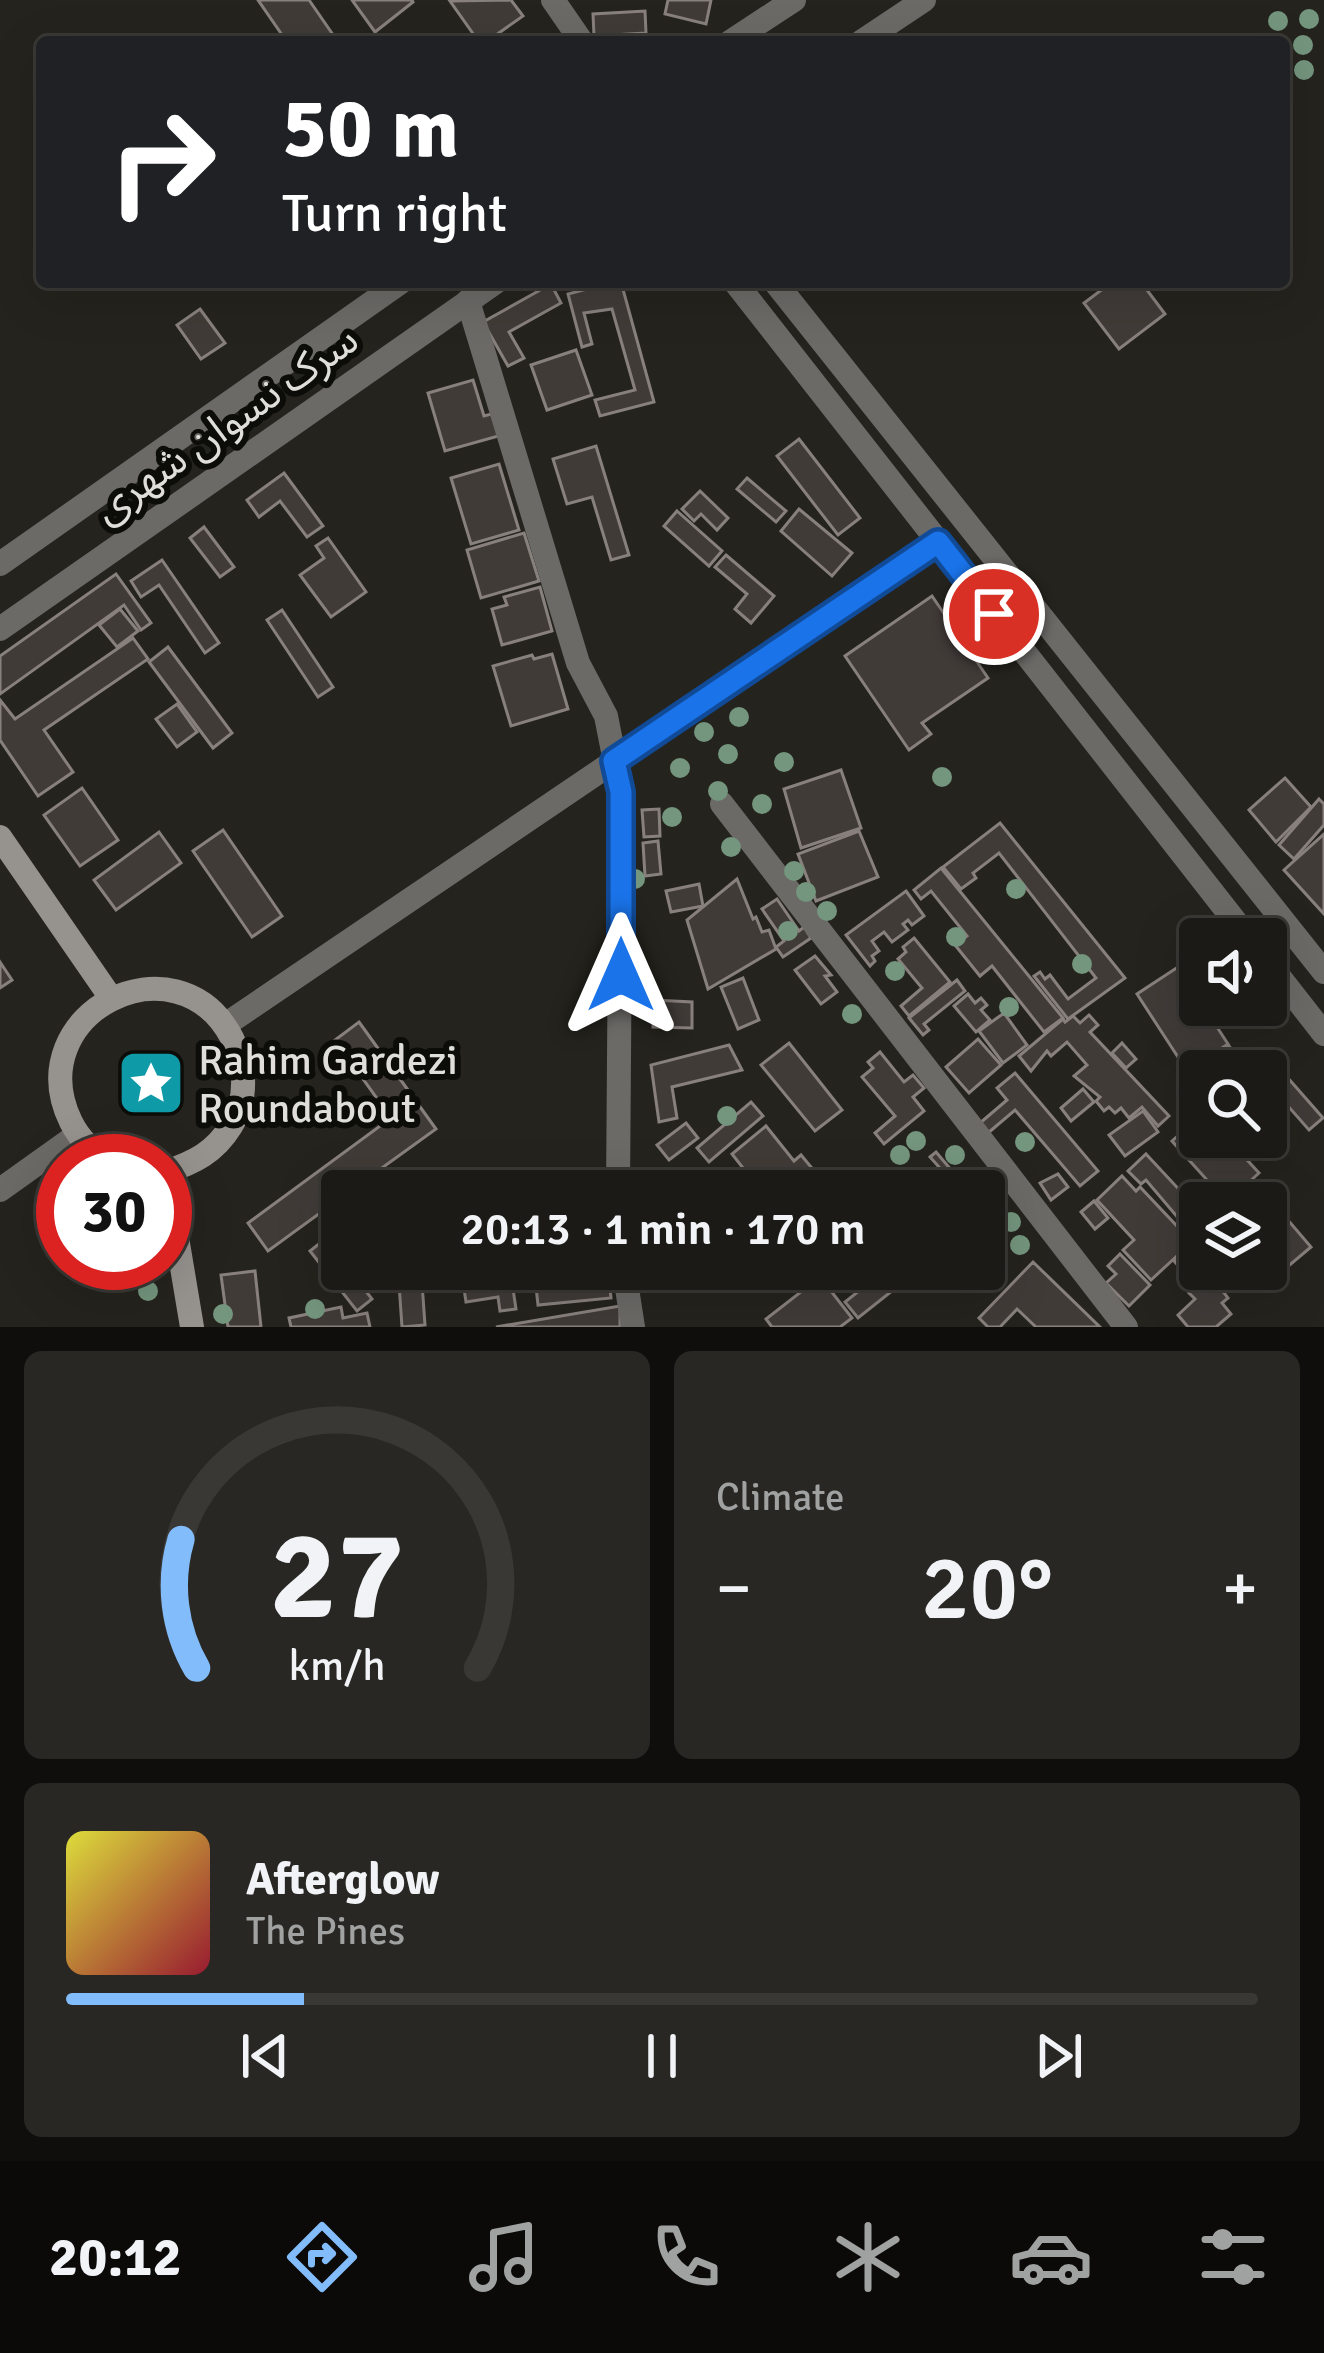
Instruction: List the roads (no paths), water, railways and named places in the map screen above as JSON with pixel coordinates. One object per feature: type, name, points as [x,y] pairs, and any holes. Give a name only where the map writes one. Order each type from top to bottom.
[{"type":"main road","points":[[0,836],[111,998]]},
{"type":"main road","points":[[77,1134],[63,1106],[59,1074],[68,1043],[85,1016],[111,998],[141,988],[173,991],[202,1003],[225,1025],[240,1053],[244,1084],[238,1116],[221,1142],[192,1163]]},
{"type":"main road","points":[[186,1290],[192,1327]]},
{"type":"street","points":[[553,0],[578,36]]},
{"type":"street","points":[[739,36],[794,0]]},
{"type":"street","points":[[870,36],[924,0]]},
{"type":"street","name":"سرک نسوان شهری","points":[[0,563],[391,288]]},
{"type":"street","name":"سرک نسوان شهری","points":[[0,629],[487,288]]},
{"type":"street","points":[[740,288],[1233,918]]},
{"type":"street","points":[[780,288],[1324,972]]},
{"type":"street","points":[[468,301],[578,663],[606,716],[621,792],[618,1170]]},
{"type":"street","points":[[225,1025],[938,542]]},
{"type":"street","points":[[722,804],[1126,1327]]},
{"type":"street","points":[[1287,987],[1324,1034]]},
{"type":"street","points":[[0,1190],[36,1164]]},
{"type":"street","points":[[627,1290],[633,1327]]},
{"type":"place","name":"Rahim Gardezi Roundabout","points":[[151,1083]]}]
